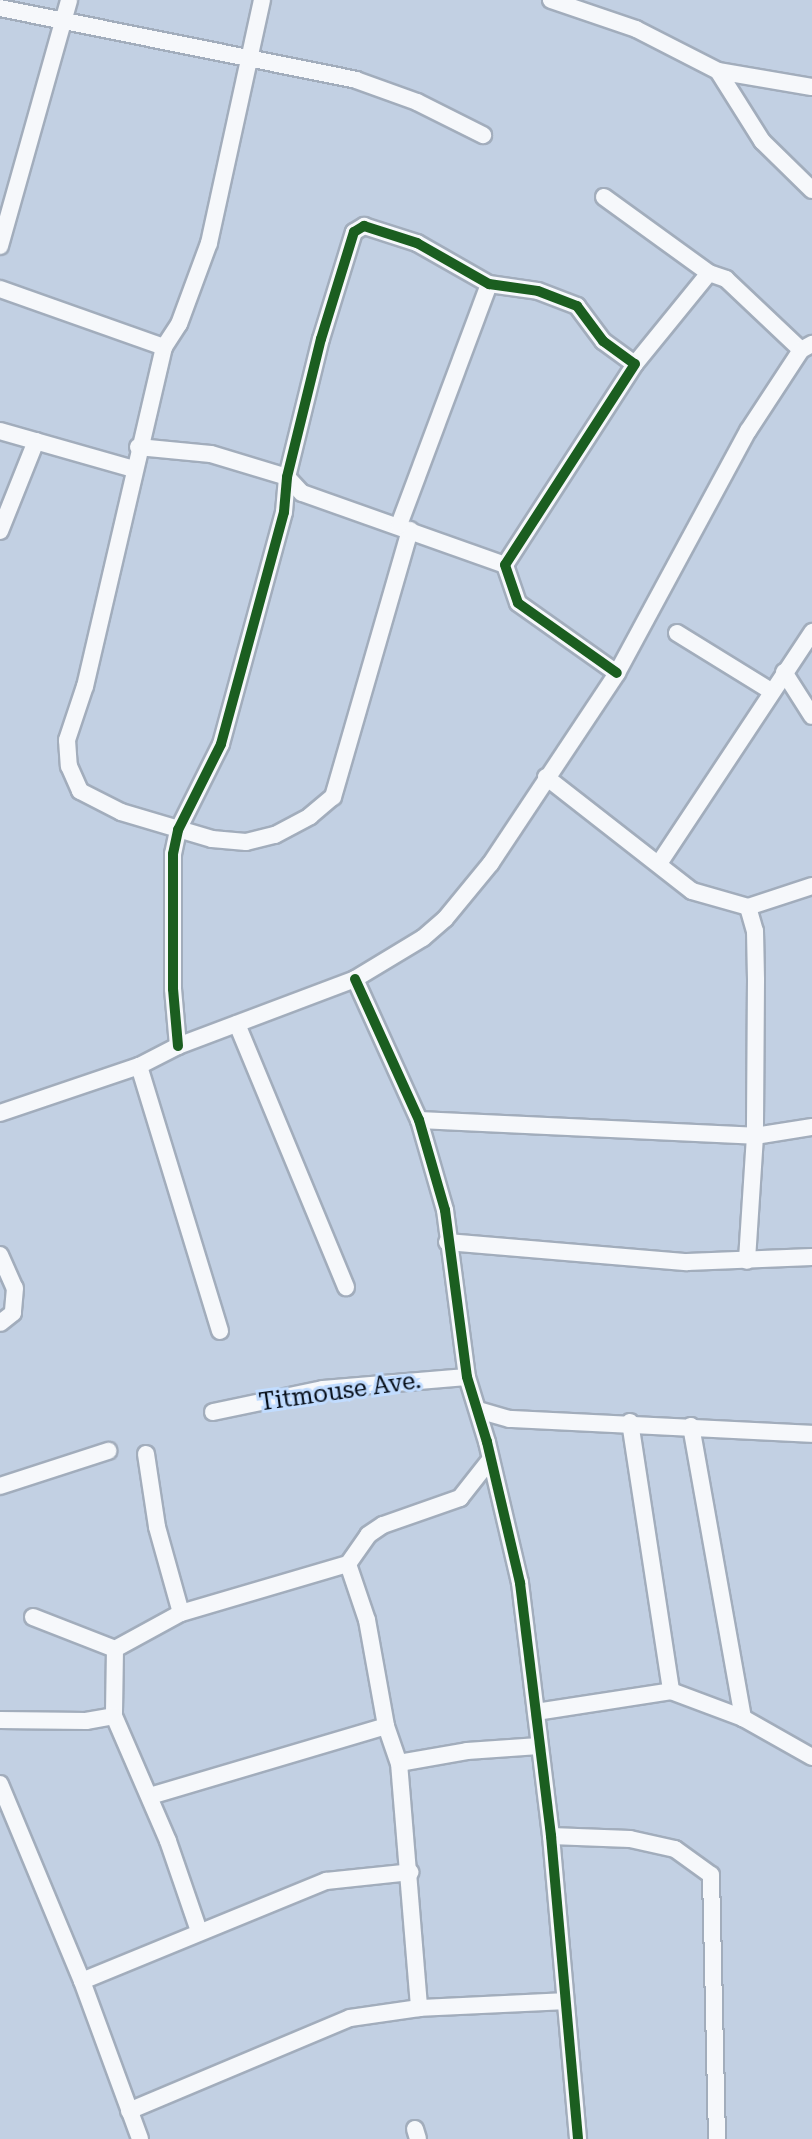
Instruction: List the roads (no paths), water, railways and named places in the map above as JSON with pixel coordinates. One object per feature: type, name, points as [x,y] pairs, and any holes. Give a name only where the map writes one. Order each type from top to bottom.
[{"type":"street","points":[[0,246],[69,0]]},
{"type":"street","points":[[262,0],[252,60],[209,243],[179,324],[164,347],[138,447],[85,686],[67,740],[69,766],[80,791],[97,802],[178,830],[246,842],[275,835],[333,797],[405,527],[489,284]]},
{"type":"street","points":[[551,0],[601,8],[691,54],[718,71],[812,88]]},
{"type":"street","points":[[0,8],[356,80],[417,102],[483,135]]},
{"type":"street","points":[[718,71],[762,141],[812,190]]},
{"type":"street","points":[[0,1113],[139,1066],[178,1046],[355,979],[423,938],[445,919],[491,863],[617,673],[713,491],[806,347],[726,279],[709,273],[604,197]]},
{"type":"street","points":[[178,1046],[172,922],[173,854],[178,830],[221,744],[284,512],[287,477],[321,339],[354,232],[364,226],[396,233],[489,284],[538,291],[576,306],[603,341],[635,364]]},
{"type":"street","points":[[505,565],[635,364],[709,273]]},
{"type":"street","points":[[0,289],[164,347]]},
{"type":"street","points":[[0,431],[133,469]]},
{"type":"street","points":[[0,531],[36,441]]},
{"type":"street","points":[[138,447],[211,454],[287,477],[302,493],[405,527],[505,565]]},
{"type":"street","points":[[505,565],[518,603],[617,673]]},
{"type":"street","points":[[660,862],[812,632]]},
{"type":"street","points":[[677,633],[771,691]]},
{"type":"street","points":[[784,672],[812,716]]},
{"type":"street","points":[[546,777],[660,862],[692,891],[748,907],[812,886]]},
{"type":"street","points":[[747,1261],[755,1136],[755,931],[748,907]]},
{"type":"street","points":[[355,979],[419,1120],[445,1210],[447,1242],[467,1377],[487,1442],[520,1583],[551,1836],[578,2139]]},
{"type":"street","points":[[237,1024],[346,1287]]},
{"type":"street","points":[[139,1066],[220,1331]]},
{"type":"street","points":[[419,1120],[755,1136],[812,1127]]},
{"type":"street","points":[[447,1242],[577,1256],[747,1261],[812,1257]]},
{"type":"street","points":[[0,1255],[15,1288],[13,1313],[0,1323]]},
{"type":"street","name":"Titmouse Ave.","points":[[213,1412],[323,1389],[467,1377]]},
{"type":"street","points":[[478,1410],[510,1419],[630,1422],[812,1434]]},
{"type":"street","points":[[487,1442],[510,1419]]},
{"type":"street","points":[[630,1422],[671,1691]]},
{"type":"street","points":[[691,1426],[743,1718]]},
{"type":"street","points":[[0,1486],[108,1451]]},
{"type":"street","points":[[146,1454],[157,1527],[181,1613]]},
{"type":"street","points":[[115,1650],[181,1613],[348,1564],[368,1535],[383,1525],[460,1498],[490,1460]]},
{"type":"street","points":[[348,1564],[367,1620],[386,1726],[399,1763],[411,1872],[419,2008]]},
{"type":"street","points":[[33,1617],[115,1650]]},
{"type":"street","points":[[115,1650],[114,1716],[150,1796],[199,1931]]},
{"type":"street","points":[[536,1712],[671,1691],[743,1718],[812,1757]]},
{"type":"street","points":[[0,1720],[86,1721],[114,1716]]},
{"type":"street","points":[[150,1796],[386,1726]]},
{"type":"street","points":[[399,1763],[467,1751],[539,1746]]},
{"type":"street","points":[[0,1784],[82,1981],[140,2139]]},
{"type":"street","points":[[551,1836],[630,1839],[675,1849],[711,1875],[717,2139]]},
{"type":"street","points":[[82,1981],[326,1881],[411,1872]]},
{"type":"street","points":[[129,2111],[350,2018],[419,2008],[565,2001]]}]
